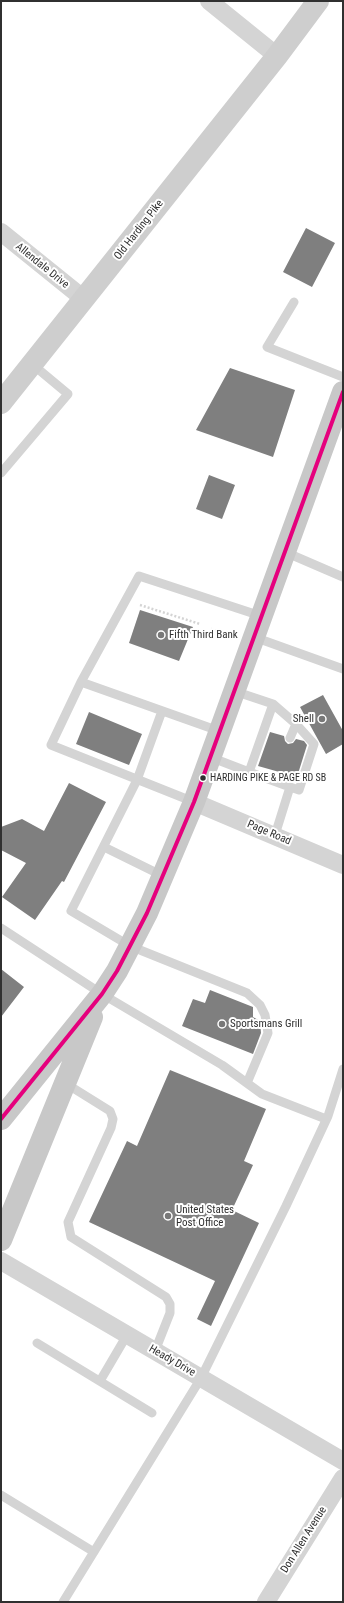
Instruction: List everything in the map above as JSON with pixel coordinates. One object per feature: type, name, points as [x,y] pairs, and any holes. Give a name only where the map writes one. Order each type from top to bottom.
[{"type":"main road","points":[[5,1111],[102,994],[117,971],[130,946],[163,876],[194,802],[343,392]]},
{"type":"main road","points":[[1,1240],[102,994]]},
{"type":"street","points":[[209,1],[277,56]]},
{"type":"street","name":"Old Harding Pike","points":[[1,404],[277,56],[318,1]]},
{"type":"street","name":"Allendale Drive","points":[[1,232],[84,299]]},
{"type":"street","name":"Page Road","points":[[194,802],[343,865]]},
{"type":"street","name":"Heady Drive","points":[[1,1261],[343,1461]]},
{"type":"street","name":"Don Allen Avenue","points":[[266,1602],[343,1478]]},
{"type":"lane","points":[[294,302],[266,347],[343,377]]},
{"type":"lane","points":[[1,473],[68,394],[32,364]]},
{"type":"lane","points":[[285,552],[343,577]]},
{"type":"lane","points":[[194,802],[51,745],[82,682],[139,576],[261,616]]},
{"type":"lane","points":[[254,637],[343,669]]},
{"type":"lane","points":[[82,682],[219,731]]},
{"type":"lane","points":[[210,757],[299,790],[314,744],[296,724],[273,704],[234,691]]},
{"type":"lane","points":[[249,772],[273,704]]},
{"type":"lane","points":[[162,711],[138,780],[71,911],[130,946],[247,994],[260,1005],[265,1015],[268,1033],[247,1083]]},
{"type":"lane","points":[[290,738],[296,724]]},
{"type":"lane","points":[[276,782],[279,772]]},
{"type":"lane","points":[[274,835],[290,787]]},
{"type":"lane","points":[[104,847],[163,876]]},
{"type":"lane","points":[[1,928],[102,994],[222,1065],[262,1094],[326,1119]]},
{"type":"lane","points":[[63,1602],[201,1378],[286,1206],[326,1119],[343,1069]]},
{"type":"lane","points":[[65,1083],[110,1111],[113,1119],[111,1128],[68,1222],[71,1237],[166,1297],[170,1304],[170,1313],[155,1351]]},
{"type":"lane","points":[[100,1381],[127,1335]]},
{"type":"lane","points":[[37,1343],[152,1413]]},
{"type":"lane","points":[[1,1495],[94,1552]]},
{"type":"path","points":[[140,605],[200,624]]},
{"type":"path","points":[[211,629],[219,632]]},
{"type":"building","points":[[306,228],[335,243],[312,287],[283,272]]},
{"type":"building","points":[[230,368],[295,390],[273,457],[196,430]]},
{"type":"building","points":[[209,475],[235,485],[222,519],[196,509]]},
{"type":"building","name":"Fifth Third Bank","points":[[140,610],[193,627],[179,661],[129,643]]},
{"type":"building","name":"Shell","points":[[323,695],[343,731],[343,744],[326,754],[300,707]]},
{"type":"building","points":[[89,712],[142,734],[129,765],[76,744]]},
{"type":"building","name":"Shell","points":[[270,732],[284,736],[285,741],[288,744],[293,743],[296,739],[304,741],[307,745],[297,777],[258,766]]},
{"type":"building","points":[[69,783],[106,802],[64,882],[62,881],[35,920],[2,897],[26,863],[1,850],[1,827],[22,819],[44,831]]},
{"type":"building","points":[[1,969],[24,987],[1,1017]]},
{"type":"building","name":"Sportsmans Grill","points":[[210,990],[253,1007],[253,1017],[260,1021],[261,1033],[253,1054],[182,1026],[193,999],[205,1003]]},
{"type":"building","name":"United States Post Office","points":[[170,1070],[266,1109],[244,1161],[253,1165],[232,1210],[259,1223],[211,1326],[197,1319],[215,1281],[89,1222],[127,1141],[137,1146]]},
{"type":"transit line","points":[[1,1119],[102,994],[117,971],[147,913],[194,802],[343,392]]},
{"type":"place","name":"Fifth Third Bank","points":[[161,635]]},
{"type":"place","name":"Shell","points":[[322,719]]},
{"type":"place","name":"HARDING PIKE & PAGE RD SB","points":[[203,778]]},
{"type":"place","name":"Sportsmans Grill","points":[[222,1024]]},
{"type":"place","name":"United States Post Office","points":[[168,1216]]}]
